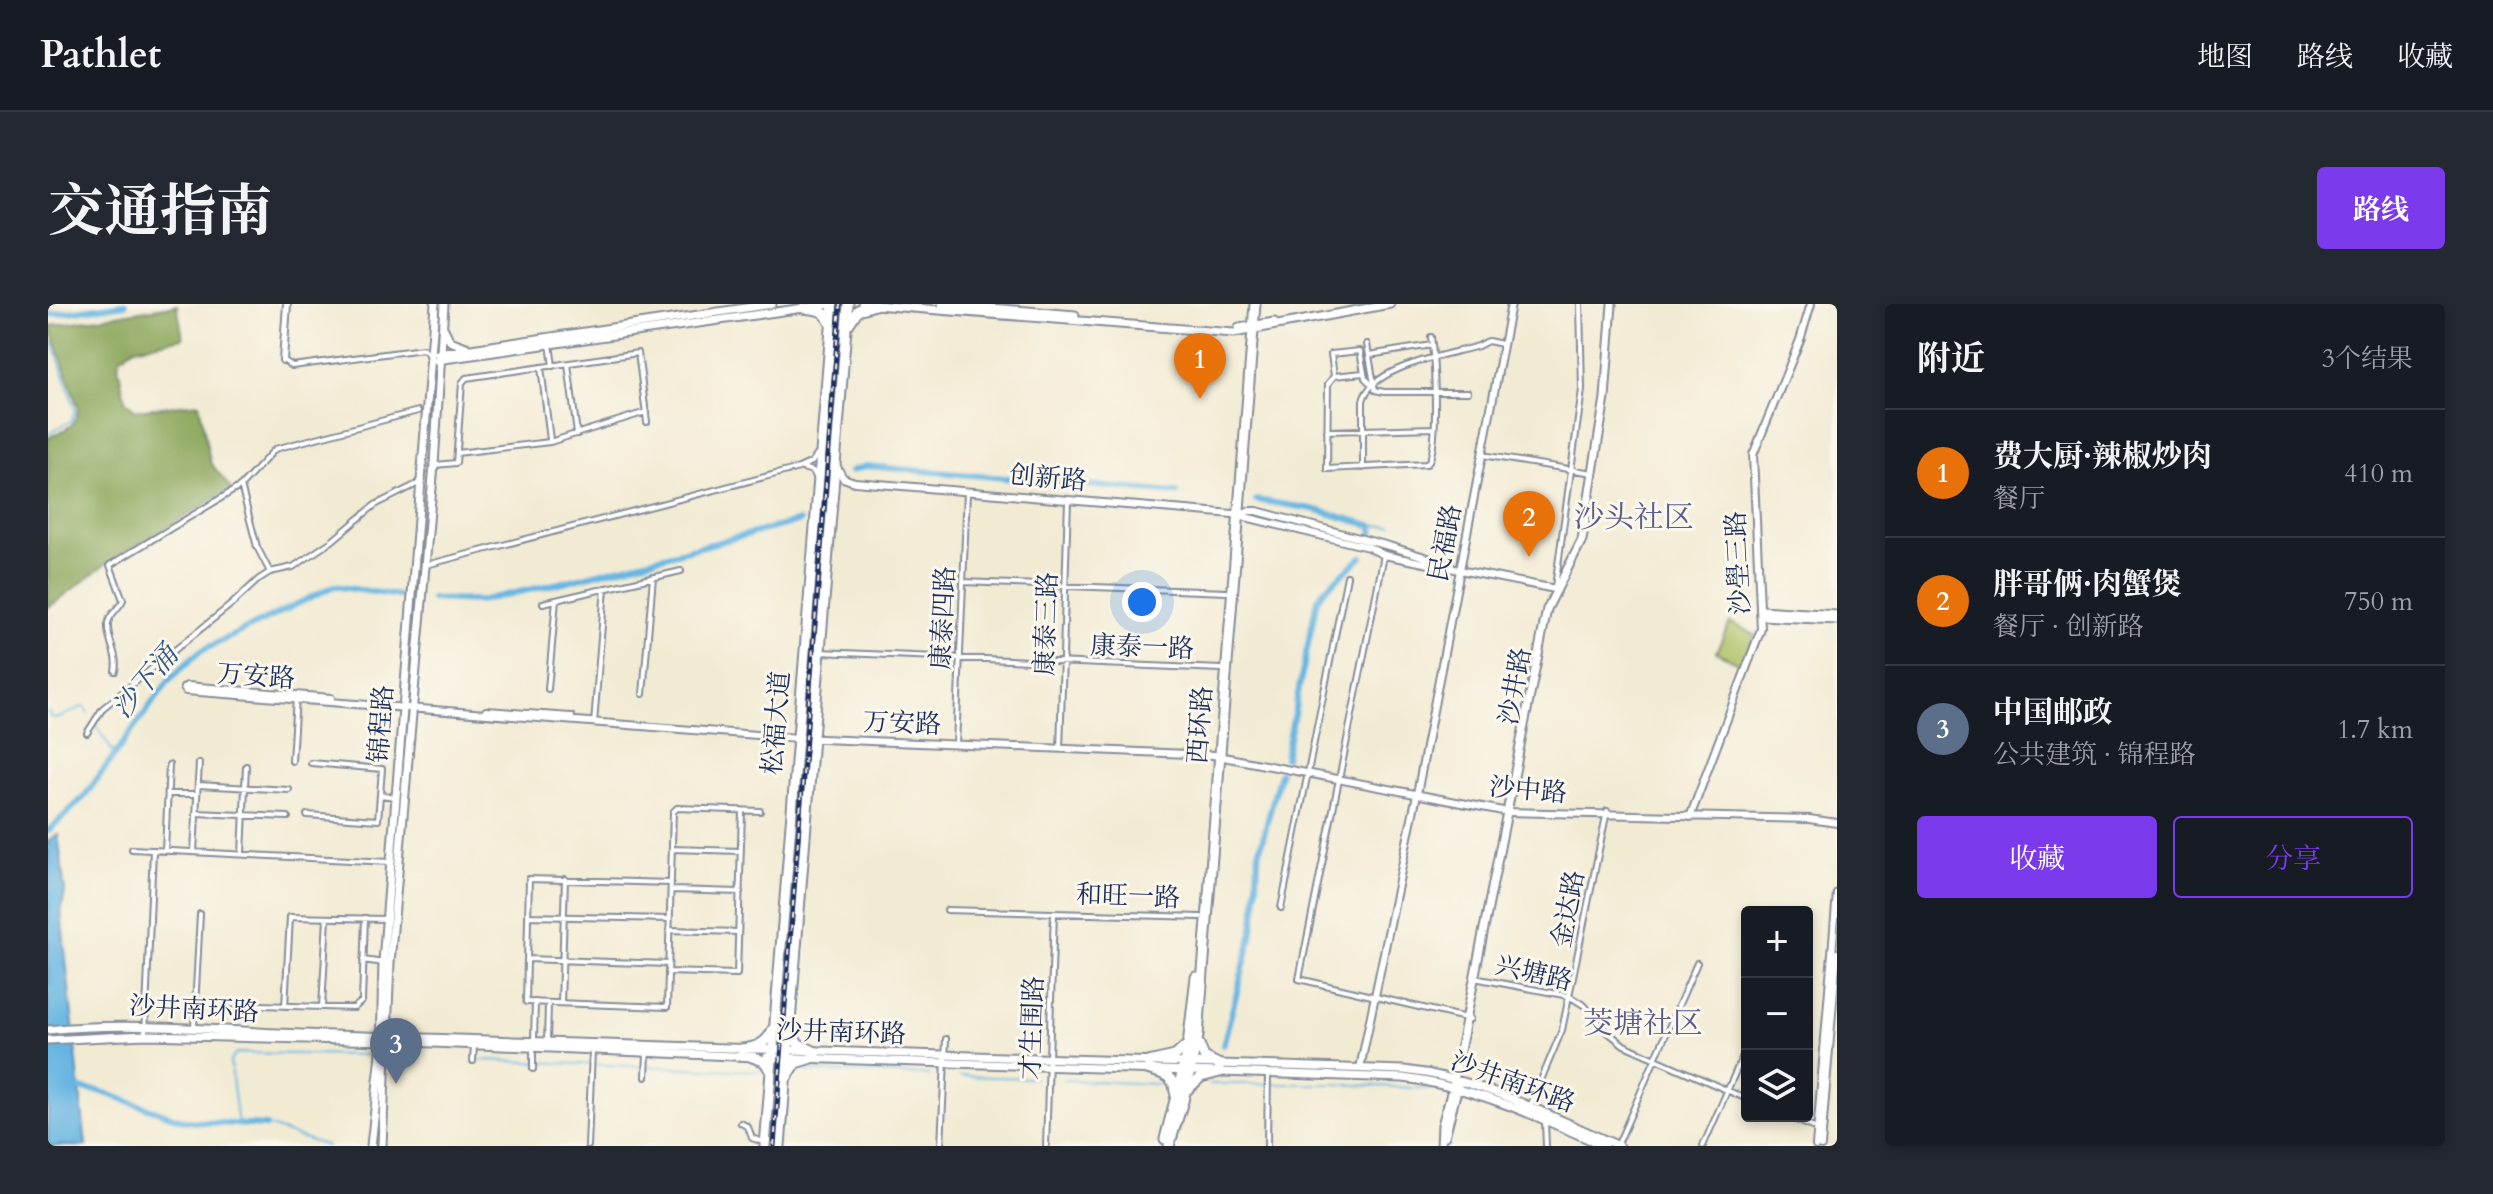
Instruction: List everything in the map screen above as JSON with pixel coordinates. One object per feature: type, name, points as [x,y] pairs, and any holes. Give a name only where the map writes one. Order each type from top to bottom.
[{"type":"main road","name":"锦程路","points":[[382,1146],[386,963],[435,304]]},
{"type":"main road","name":"锦程路","points":[[394,862],[396,797],[407,706],[416,677],[444,304]]},
{"type":"main road","points":[[441,356],[459,357],[772,304]]},
{"type":"main road","points":[[431,358],[476,348],[832,304]]},
{"type":"main road","name":"松福大道","points":[[765,1144],[832,304]]},
{"type":"main road","name":"松福大道","points":[[780,1146],[848,304]]},
{"type":"main road","points":[[862,304],[1234,333],[1366,304]]},
{"type":"main road","points":[[942,304],[1251,329],[1389,304]]},
{"type":"main road","name":"西环路","points":[[1166,1146],[1186,1092],[1253,304]]},
{"type":"main road","name":"沙井路","points":[[1510,810],[1547,609],[1582,540],[1605,398],[1613,304]]},
{"type":"main road","name":"沙井路","points":[[1456,1083],[1549,610],[1584,541],[1608,398],[1613,304]]},
{"type":"main road","points":[[845,332],[854,313],[875,305]]},
{"type":"main road","points":[[803,308],[825,313],[831,329]]},
{"type":"main road","points":[[443,327],[450,341],[458,346],[476,348]]},
{"type":"main road","name":"西环路","points":[[1166,1146],[1175,1099],[1198,1036],[1221,669],[1227,592],[1241,487],[1251,329]]},
{"type":"main road","points":[[440,374],[449,362],[459,357]]},
{"type":"main road","points":[[1241,487],[1251,509]]},
{"type":"main road","points":[[1762,613],[1837,618]]},
{"type":"main road","points":[[360,1035],[384,1017],[406,1040],[384,1056],[369,1041]]},
{"type":"main road","name":"沙井路","points":[[1456,1083],[1468,1018]]},
{"type":"main road","points":[[741,1049],[755,1047],[768,1040],[775,1022]]},
{"type":"main road","points":[[785,1084],[794,1064],[814,1055],[796,1041],[790,1025]]},
{"type":"main road","name":"沙井南环路","points":[[48,1030],[88,1026],[369,1041],[384,1038]]},
{"type":"main road","name":"沙井南环路","points":[[48,1040],[145,1031]]},
{"type":"main road","name":"沙井南环路","points":[[194,1033],[360,1035],[533,1049],[547,1046],[741,1049],[772,1054]]},
{"type":"main road","points":[[1186,1092],[1198,1079],[1220,1069],[1204,1057],[1198,1036]]},
{"type":"main road","points":[[1148,1065],[1175,1056],[1188,1043]]},
{"type":"main road","name":"沙井南环路","points":[[547,1046],[592,1055],[647,1057],[788,1054],[1220,1069],[1360,1068],[1430,1073],[1604,1146]]},
{"type":"main road","points":[[1430,1073],[1448,1070],[1459,1054]]},
{"type":"main road","name":"锦程路","points":[[371,1146],[384,1056]]},
{"type":"main road","points":[[752,1057],[764,1061],[770,1069],[770,1077]]},
{"type":"main road","points":[[1148,1065],[1172,1079],[1175,1099]]},
{"type":"main road","name":"沙井南环路","points":[[1220,1069],[1268,1080],[1456,1083],[1531,1104],[1618,1146]]},
{"type":"main road","points":[[1417,1080],[1443,1089],[1448,1105]]},
{"type":"main road","points":[[1443,1146],[1442,1125],[1456,1083]]},
{"type":"main road","points":[[1443,1146],[1456,1083]]},
{"type":"main road","points":[[1451,1116],[1463,1098],[1482,1095]]},
{"type":"street","points":[[287,304],[283,360],[292,366],[423,349],[431,358]]},
{"type":"street","name":"民福路","points":[[1360,1068],[1418,792],[1511,304]]},
{"type":"street","points":[[1555,589],[1582,390],[1580,304]]},
{"type":"street","name":"沙壆三路","points":[[1690,815],[1761,629],[1753,455],[1800,340],[1811,304]]},
{"type":"street","points":[[1431,337],[1434,358],[1434,392],[1434,428],[1433,457],[1427,464],[1327,469],[1328,384],[1334,376],[1331,354],[1360,351],[1363,373],[1375,390],[1384,392],[1434,392],[1468,392]]},
{"type":"street","points":[[550,341],[553,366]]},
{"type":"street","points":[[1363,468],[1363,397],[1373,386],[1405,366],[1478,346],[1485,341],[1504,344]]},
{"type":"street","points":[[1367,344],[1373,386]]},
{"type":"street","points":[[1369,355],[1432,345]]},
{"type":"street","points":[[434,465],[456,463],[462,383],[466,378],[638,353],[647,422]]},
{"type":"street","points":[[568,364],[577,434]]},
{"type":"street","points":[[541,367],[550,442]]},
{"type":"street","points":[[1334,376],[1363,373]]},
{"type":"street","points":[[115,671],[117,662],[108,621],[123,600],[110,565],[241,486],[275,449],[418,411]]},
{"type":"street","points":[[457,453],[550,442],[646,412]]},
{"type":"street","points":[[1327,431],[1434,428]]},
{"type":"street","points":[[426,565],[799,468],[812,462],[821,447]]},
{"type":"street","points":[[1482,455],[1593,473]]},
{"type":"street","points":[[835,462],[843,478],[855,482]]},
{"type":"street","points":[[799,468],[813,471],[818,485]]},
{"type":"street","points":[[832,501],[838,488],[855,482]]},
{"type":"street","name":"创新路","points":[[855,482],[1236,515],[1368,547],[1384,555],[1555,589]]},
{"type":"street","points":[[87,733],[103,708],[270,572],[293,567],[332,541],[375,505],[421,483]]},
{"type":"street","points":[[241,486],[257,547],[270,572]]},
{"type":"street","name":"康泰四路","points":[[956,743],[967,492]]},
{"type":"street","name":"康泰三路","points":[[1060,747],[1068,500]]},
{"type":"street","name":"创新路","points":[[1236,515],[1257,511],[1399,548],[1439,560],[1460,571]]},
{"type":"street","points":[[1384,555],[1299,979],[1468,1018]]},
{"type":"street","points":[[543,603],[681,571]]},
{"type":"street","points":[[1281,908],[1347,576]]},
{"type":"street","points":[[643,694],[653,577]]},
{"type":"street","points":[[963,582],[1227,592]]},
{"type":"street","points":[[594,721],[605,588]]},
{"type":"street","points":[[548,689],[556,600]]},
{"type":"street","name":"康泰一路","points":[[819,652],[1221,669]]},
{"type":"street","name":"万安路","points":[[296,697],[186,691],[184,688],[812,737],[1216,753]]},
{"type":"street","points":[[292,761],[296,697]]},
{"type":"street","name":"沙中路","points":[[1216,753],[1510,810],[1809,815],[1837,820]]},
{"type":"street","points":[[194,852],[199,763]]},
{"type":"street","points":[[307,815],[378,820],[382,769],[311,763]]},
{"type":"street","points":[[165,851],[169,765]]},
{"type":"street","points":[[242,854],[246,766]]},
{"type":"street","points":[[198,785],[289,790]]},
{"type":"street","points":[[167,794],[197,794]]},
{"type":"street","points":[[380,795],[396,797]]},
{"type":"street","points":[[671,883],[529,879],[526,1002],[667,1007],[671,890],[673,812],[677,808],[760,811]]},
{"type":"street","points":[[668,972],[737,974],[742,811]]},
{"type":"street","points":[[196,813],[288,817]]},
{"type":"street","name":"金达路","points":[[1531,1104],[1562,1030],[1606,813]]},
{"type":"street","points":[[132,849],[394,862]]},
{"type":"street","points":[[672,849],[741,851]]},
{"type":"street","points":[[145,1031],[153,850]]},
{"type":"street","points":[[561,1003],[565,879]]},
{"type":"street","points":[[671,890],[740,892]]},
{"type":"street","points":[[1819,1146],[1837,893]]},
{"type":"street","name":"和旺一路","points":[[947,910],[1201,917]]},
{"type":"street","name":"才生围路","points":[[1046,1146],[1054,912]]},
{"type":"street","points":[[194,1033],[200,914]]},
{"type":"street","points":[[528,916],[670,919]]},
{"type":"street","points":[[285,1006],[290,917],[390,919]]},
{"type":"street","points":[[322,1007],[327,917]]},
{"type":"street","points":[[195,1003],[354,1008],[362,1001],[365,918]]},
{"type":"street","points":[[669,930],[738,932]]},
{"type":"street","points":[[1820,1130],[1837,953]]},
{"type":"street","points":[[527,959],[668,964]]},
{"type":"street","points":[[363,960],[386,963]]},
{"type":"street","points":[[1618,1146],[1697,963]]},
{"type":"street","name":"兴塘路","points":[[1476,978],[1569,996],[1585,1006],[1613,1039],[1741,1096]]},
{"type":"street","points":[[533,1069],[535,1002]]},
{"type":"street","points":[[547,1046],[548,1003]]},
{"type":"street","points":[[941,1146],[946,1039]]},
{"type":"street","points":[[473,1061],[474,1043]]},
{"type":"street","points":[[1703,1146],[1745,1050]]},
{"type":"street","points":[[588,1146],[592,1055]]},
{"type":"street","points":[[646,1074],[647,1057]]},
{"type":"street","points":[[1267,1146],[1268,1080]]},
{"type":"street","points":[[1545,1119],[1546,1146]]},
{"type":"street","points":[[1801,1122],[1820,1130]]},
{"type":"street","points":[[741,1123],[748,1127],[752,1138],[765,1144]]},
{"type":"green space","points":[[177,305],[183,338],[133,348],[121,357],[118,365],[125,400],[135,410],[199,403],[210,462],[231,489],[107,563],[48,608],[48,438],[72,424],[78,408],[50,326]]},
{"type":"green space","points":[[1730,622],[1755,635],[1740,664],[1716,652]]},
{"type":"water","points":[[58,834],[65,892],[61,913],[86,1146],[50,1146],[48,1143],[48,841]]},
{"type":"waterway","points":[[48,315],[125,304]]},
{"type":"waterway","points":[[48,434],[72,420],[75,409],[53,343]]},
{"type":"waterway","points":[[851,471],[866,466],[1177,493]]},
{"type":"waterway","points":[[1256,500],[1313,509],[1373,526],[1372,534]]},
{"type":"waterway","points":[[432,599],[479,601],[800,521]]},
{"type":"waterway","points":[[1373,526],[1392,525]]},
{"type":"waterway","points":[[1285,758],[1317,600],[1362,557]]},
{"type":"waterway","name":"沙下涌","points":[[48,831],[84,797],[169,680],[199,652],[334,586],[399,596]]},
{"type":"waterway","points":[[48,712],[51,718],[59,718],[84,706],[88,713]]},
{"type":"waterway","points":[[95,724],[115,755]]},
{"type":"waterway","points":[[1223,1045],[1252,935],[1258,857],[1280,773]]},
{"type":"waterway","points":[[238,1125],[230,1062],[236,1053],[365,1055]]},
{"type":"waterway","points":[[400,1056],[414,1057]]},
{"type":"waterway","points":[[481,1060],[761,1071]]},
{"type":"waterway","points":[[798,1071],[929,1075]]},
{"type":"waterway","points":[[960,1076],[1034,1078]]},
{"type":"waterway","points":[[1063,1080],[1158,1084]]},
{"type":"waterway","points":[[1210,1084],[1336,1084],[1433,1089]]},
{"type":"waterway","points":[[71,1088],[99,1091],[185,1121],[266,1126]]},
{"type":"waterway","points":[[266,1126],[327,1146]]},
{"type":"railway","points":[[774,1146],[840,304]]},
{"type":"place","name":"费大厨·辣椒炒肉","points":[[1200,399]]},
{"type":"place","name":"胖哥俩·肉蟹煲","points":[[1529,557]]},
{"type":"place","name":"中国邮政","points":[[396,1084]]},
{"type":"district","name":"沙头社区","points":[[1634,517]]},
{"type":"district","name":"茭塘社区","points":[[1643,1023]]}]
